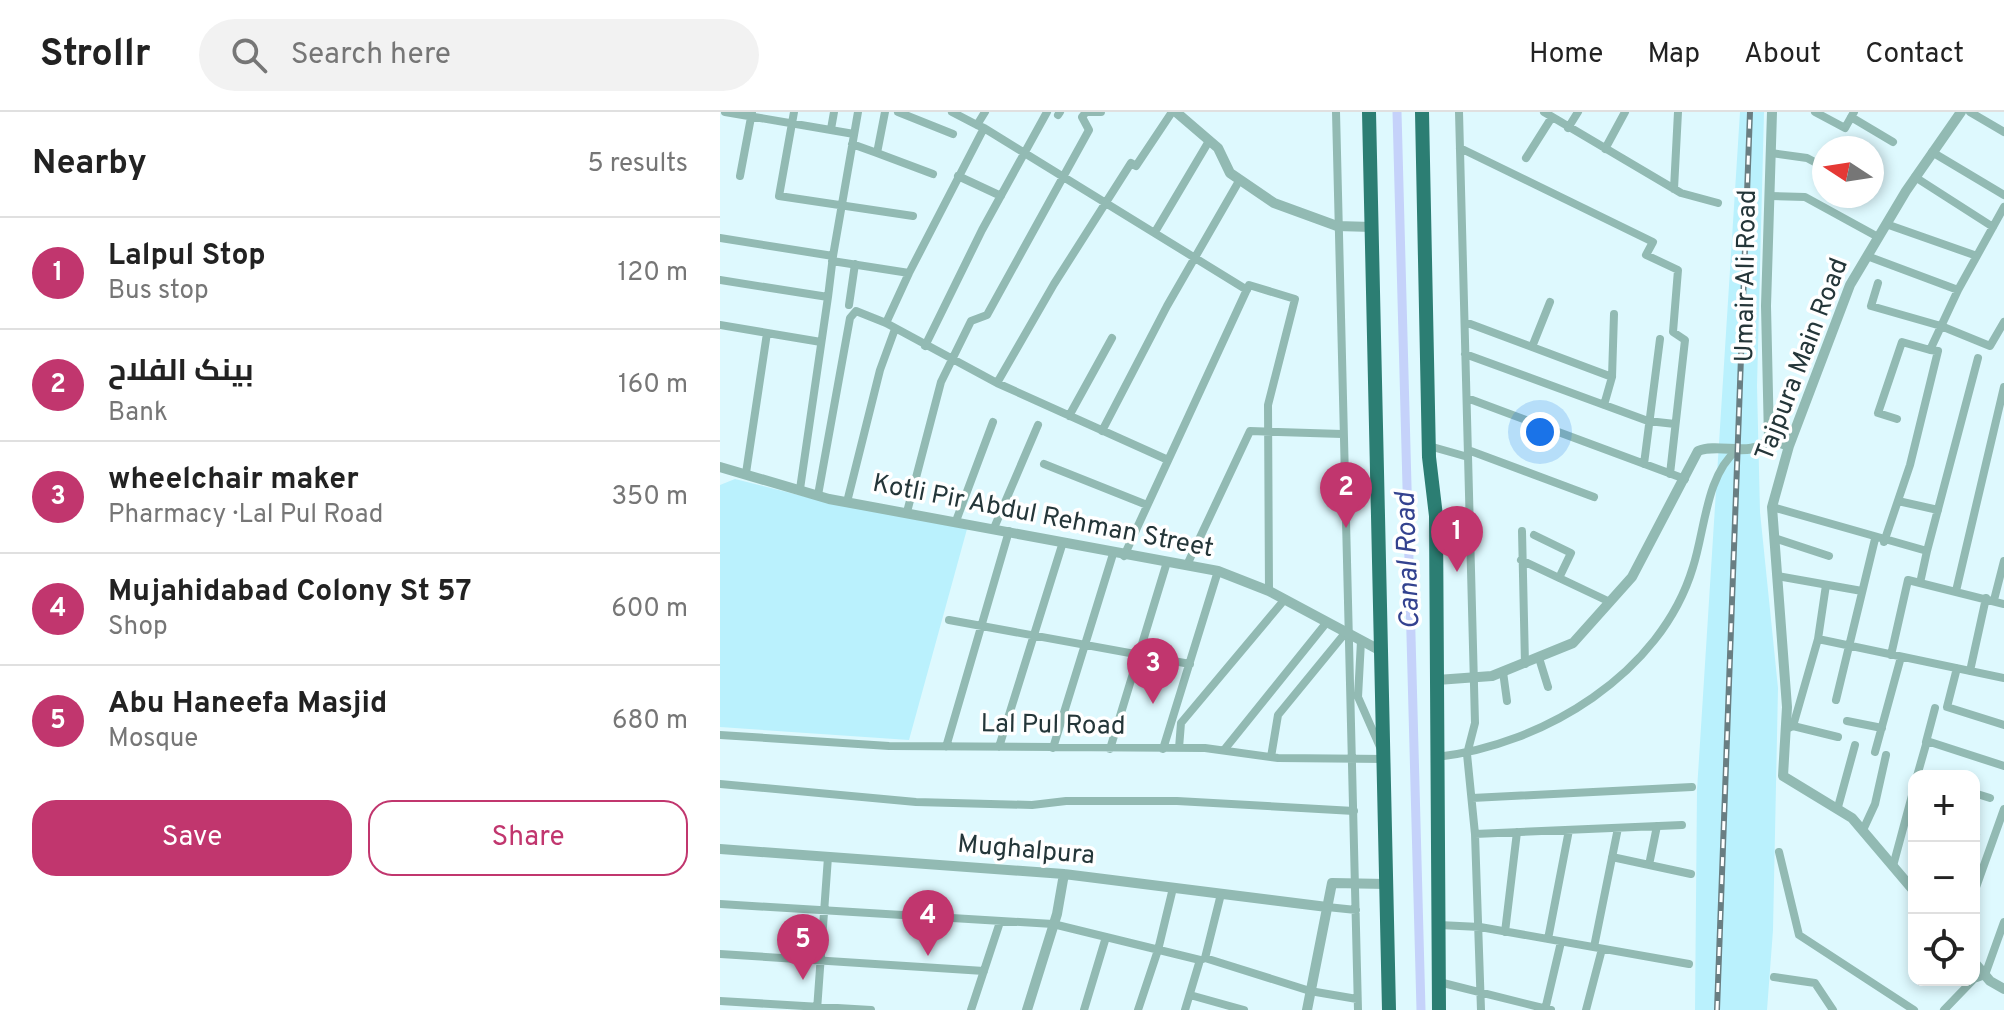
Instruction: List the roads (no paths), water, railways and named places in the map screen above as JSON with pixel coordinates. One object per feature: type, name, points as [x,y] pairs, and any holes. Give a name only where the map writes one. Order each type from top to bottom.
[{"type":"highway","points":[[1369,112],[1386,759],[1389,1010]]},
{"type":"highway","points":[[1422,112],[1429,446],[1436,516],[1439,1010]]},
{"type":"street","points":[[725,112],[831,129],[877,153],[933,174]]},
{"type":"street","points":[[794,112],[779,196],[913,216]]},
{"type":"street","points":[[831,129],[834,112]]},
{"type":"street","points":[[800,489],[840,205],[858,112]]},
{"type":"street","points":[[877,153],[885,112]]},
{"type":"street","points":[[898,112],[953,134]]},
{"type":"street","points":[[952,112],[1026,151],[1247,290]]},
{"type":"street","points":[[886,323],[981,127],[985,112]]},
{"type":"street","points":[[925,346],[1047,112]]},
{"type":"street","points":[[907,512],[937,394],[951,360],[971,321],[987,315],[1089,130],[1082,117],[1087,112],[1101,112]]},
{"type":"street","points":[[997,383],[1131,163],[1136,166],[1174,112],[1218,148],[1228,171],[1274,203],[1337,226],[1372,227]]},
{"type":"street","points":[[1336,112],[1358,1010]]},
{"type":"street","points":[[1459,112],[1475,723],[1467,754],[1475,834],[1481,1010]]},
{"type":"street","points":[[1568,128],[1578,112]]},
{"type":"street","points":[[1605,149],[1625,112]]},
{"type":"street","points":[[1674,189],[1678,112]]},
{"type":"street","name":"Umair Ali Road","points":[[1769,439],[1766,306],[1772,112]]},
{"type":"street","points":[[1815,112],[1845,128],[1853,114],[1893,142]]},
{"type":"street","name":"Tajpura Main Road","points":[[1838,807],[1785,780],[1790,727],[1772,507],[1789,446],[1850,285],[1915,177],[1961,112]]},
{"type":"street","points":[[1970,112],[2004,132]]},
{"type":"street","points":[[740,176],[752,114]]},
{"type":"street","points":[[1526,158],[1548,115],[1674,189],[1718,203]]},
{"type":"street","points":[[1155,232],[1209,141]]},
{"type":"street","points":[[1460,148],[1653,242],[1646,255],[1678,270],[1673,332],[1685,340],[1670,474]]},
{"type":"street","points":[[1932,152],[2004,195]]},
{"type":"street","points":[[1771,153],[1812,161]]},
{"type":"street","points":[[958,176],[1001,196]]},
{"type":"street","points":[[1915,177],[1993,227]]},
{"type":"street","points":[[1102,431],[1239,181]]},
{"type":"street","points":[[1770,196],[1805,197],[1878,237]]},
{"type":"street","points":[[1930,350],[1958,290],[2004,207]]},
{"type":"street","points":[[1886,224],[1977,256]]},
{"type":"street","points":[[720,238],[909,273]]},
{"type":"street","points":[[1867,256],[1958,290]]},
{"type":"street","points":[[849,305],[855,264]]},
{"type":"street","points":[[720,280],[828,297]]},
{"type":"street","points":[[1878,283],[1871,306],[1941,326],[1990,346],[2004,322]]},
{"type":"street","points":[[1053,748],[1085,644],[1118,555],[1147,505],[1249,285],[1295,299],[1269,388],[1269,591]]},
{"type":"street","points":[[1532,347],[1550,302]]},
{"type":"street","points":[[818,495],[850,318],[856,311],[886,323],[997,383],[1168,460]]},
{"type":"street","points":[[1604,405],[1612,377],[1614,314]]},
{"type":"street","points":[[1465,322],[1612,377]]},
{"type":"street","points":[[720,325],[821,342]]},
{"type":"street","points":[[847,502],[877,382],[895,329]]},
{"type":"street","points":[[746,473],[767,333]]},
{"type":"street","points":[[1069,416],[1112,338]]},
{"type":"street","points":[[1644,464],[1660,339]]},
{"type":"street","points":[[1836,700],[1862,591],[1898,501],[1938,351],[1902,342],[1878,413],[1897,419]]},
{"type":"street","points":[[1465,354],[1650,421],[1675,424]]},
{"type":"street","points":[[1920,583],[1978,358]]},
{"type":"street","points":[[1956,591],[2004,387]]},
{"type":"street","points":[[1467,398],[1685,479]]},
{"type":"street","points":[[956,521],[993,422]]},
{"type":"street","points":[[994,528],[1038,425]]},
{"type":"street","points":[[1187,565],[1250,431],[1342,434]]},
{"type":"street","points":[[1437,680],[1474,679],[1503,672],[1573,643],[1632,577],[1698,451],[1706,447],[1737,450],[1763,445],[1769,439],[1789,446]]},
{"type":"street","points":[[1429,446],[1468,453],[1594,497]]},
{"type":"street","points":[[1437,757],[1467,754],[1514,739],[1573,711],[1638,661],[1672,615],[1692,571],[1716,479],[1725,460],[1737,450]]},
{"type":"street","points":[[1044,464],[1147,505]]},
{"type":"street","name":"Kotli Pir Abdul Rehman Street","points":[[720,467],[847,502],[994,528],[1118,555],[1218,571],[1269,591],[1383,652]]},
{"type":"street","points":[[1898,501],[1938,510]]},
{"type":"street","points":[[1772,507],[1927,551]]},
{"type":"street","points":[[1436,516],[1469,511]]},
{"type":"street","points":[[946,747],[1009,531]]},
{"type":"street","points":[[1522,531],[1525,664]]},
{"type":"street","points":[[1534,535],[1571,553],[1559,578]]},
{"type":"street","points":[[1774,538],[1829,556]]},
{"type":"street","points":[[999,747],[1063,542]]},
{"type":"street","points":[[1521,560],[1610,602]]},
{"type":"street","points":[[1970,671],[2004,561]]},
{"type":"street","points":[[1110,749],[1167,562]]},
{"type":"street","points":[[1163,749],[1218,571]]},
{"type":"street","points":[[1777,576],[1862,591]]},
{"type":"street","points":[[1875,752],[1896,656],[1908,580],[2004,604]]},
{"type":"street","points":[[1826,585],[1818,639],[1790,727],[1838,737]]},
{"type":"street","points":[[1179,748],[1181,723],[1285,599]]},
{"type":"street","points":[[949,620],[1190,664]]},
{"type":"street","points":[[1224,750],[1327,622]]},
{"type":"street","points":[[1271,757],[1278,715],[1347,633]]},
{"type":"street","points":[[1818,639],[2004,678]]},
{"type":"street","points":[[1361,641],[1358,697],[1386,759]]},
{"type":"street","points":[[1539,658],[1548,687]]},
{"type":"street","points":[[1957,668],[1947,707],[2004,725]]},
{"type":"street","points":[[1503,672],[1507,701]]},
{"type":"street","points":[[1919,770],[1935,708]]},
{"type":"street","points":[[1847,721],[1882,728]]},
{"type":"street","name":"Lal Pul Road","points":[[720,735],[946,747],[1179,748],[1271,757],[1386,759]]},
{"type":"street","points":[[1926,742],[2004,766]]},
{"type":"street","points":[[1855,745],[1838,807],[1863,830],[1908,884]]},
{"type":"street","points":[[1863,830],[1875,804],[1886,755]]},
{"type":"street","points":[[720,784],[916,802],[1032,805],[1066,801],[1177,801],[1354,811]]},
{"type":"street","points":[[1472,798],[1692,787]]},
{"type":"street","points":[[1980,795],[1990,798]]},
{"type":"street","points":[[1980,876],[2004,809]]},
{"type":"street","points":[[1893,866],[1908,822]]},
{"type":"street","points":[[1475,834],[1682,825]]},
{"type":"street","points":[[1649,865],[1657,826]]},
{"type":"street","points":[[1586,1010],[1618,828]]},
{"type":"street","points":[[1548,939],[1569,830]]},
{"type":"street","points":[[1505,932],[1517,832]]},
{"type":"street","name":"Mughalpura","points":[[720,849],[1064,874],[1327,907]]},
{"type":"street","points":[[1779,852],[1799,935],[1914,1010]]},
{"type":"street","points":[[817,1008],[828,857]]},
{"type":"street","points":[[1612,857],[1691,874]]},
{"type":"street","points":[[1027,1010],[1053,924],[1064,874]]},
{"type":"street","points":[[1307,1010],[1332,883],[1387,884]]},
{"type":"street","points":[[1138,1010],[1158,950],[1173,888]]},
{"type":"street","points":[[1185,1010],[1221,894]]},
{"type":"street","points":[[720,904],[1053,924],[1202,959],[1310,991],[1357,999]]},
{"type":"street","points":[[1327,907],[1356,910]]},
{"type":"street","points":[[971,1010],[1000,922]]},
{"type":"street","points":[[1980,972],[2004,922]]},
{"type":"street","points":[[1439,925],[1480,927],[1689,964]]},
{"type":"street","points":[[1084,1010],[1106,937]]},
{"type":"street","points":[[1439,982],[1547,1010],[1561,942]]},
{"type":"street","points":[[720,954],[984,971]]},
{"type":"street","points":[[1774,977],[1815,983],[1833,1010]]},
{"type":"street","points":[[1980,979],[2004,989]]},
{"type":"street","points":[[1944,1010],[1969,986]]},
{"type":"street","points":[[1190,995],[1244,1010]]},
{"type":"street","points":[[720,1001],[766,1007],[871,1010]]},
{"type":"waterway","name":"Canal Road","points":[[1397,112],[1421,1010]]},
{"type":"railway","points":[[1717,1010],[1750,112]]},
{"type":"place","name":"بینک الفلاح","points":[[1346,528]]},
{"type":"place","name":"Lalpul Stop","points":[[1457,572]]},
{"type":"place","name":"wheelchair maker","points":[[1153,704]]},
{"type":"place","name":"Mujahidabad Colony St 57","points":[[928,956]]},
{"type":"place","name":"Abu Haneefa Masjid","points":[[803,980]]}]
